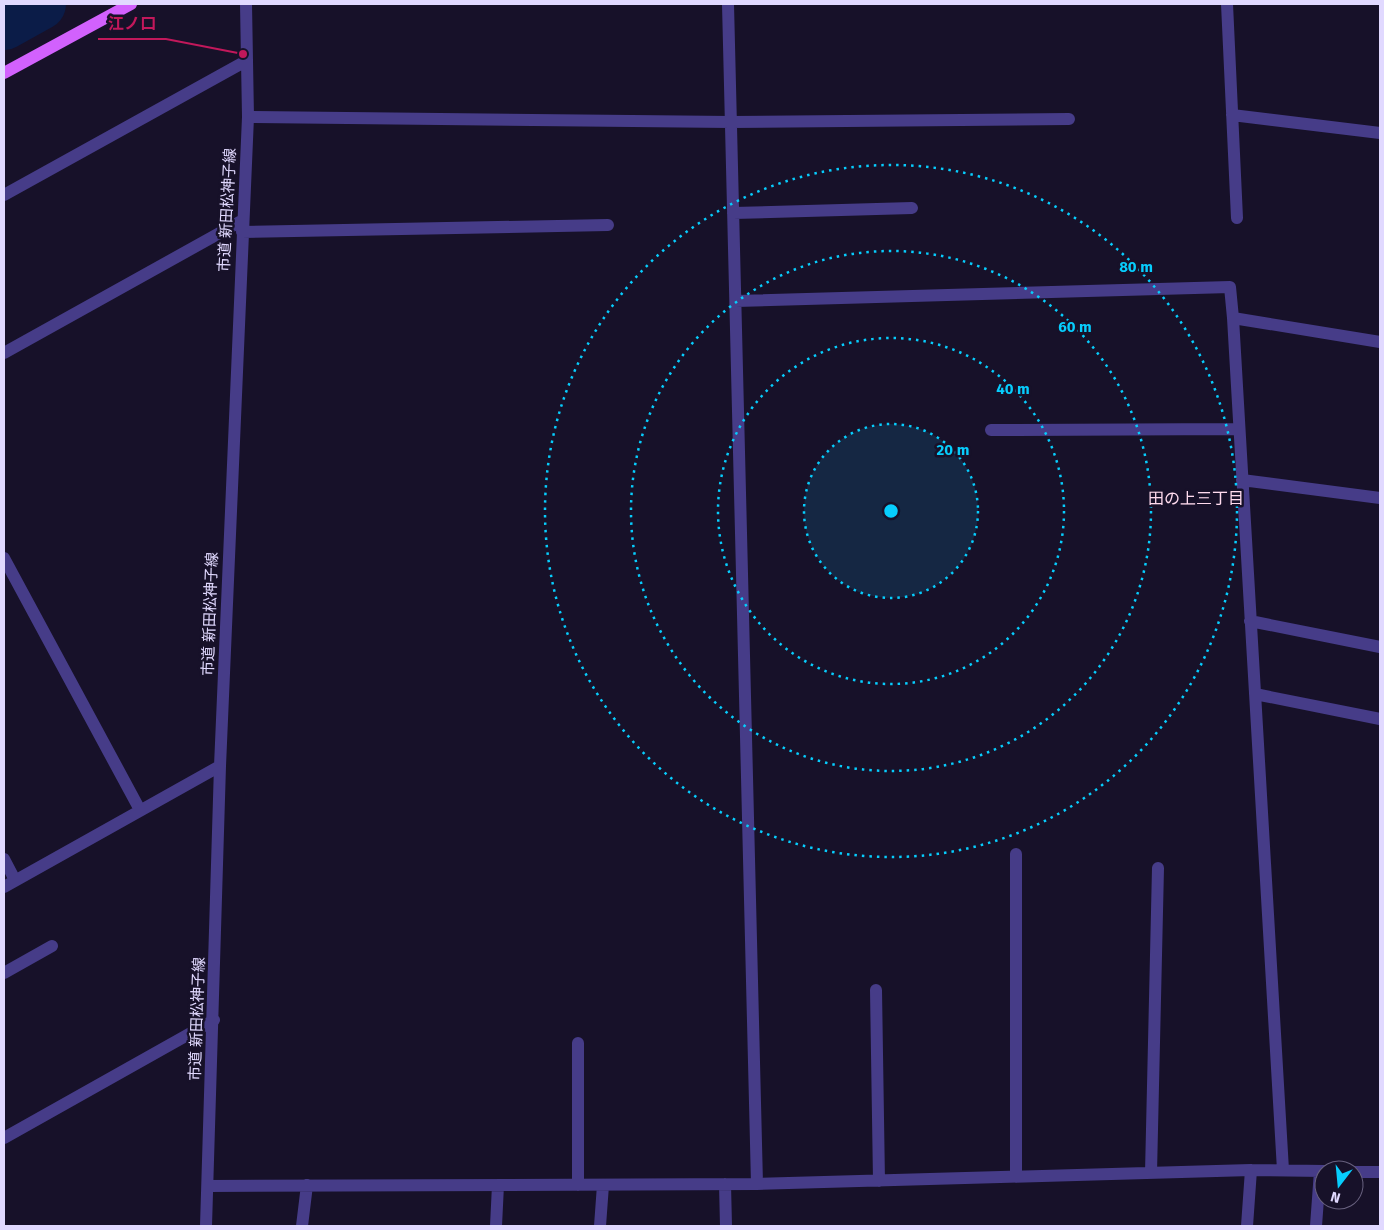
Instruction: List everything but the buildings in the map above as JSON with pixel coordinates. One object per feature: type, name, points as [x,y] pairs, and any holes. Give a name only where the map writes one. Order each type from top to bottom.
[{"type":"main road","points":[[4,73],[131,4]]},
{"type":"street","name":"市道 新田松神子線","points":[[206,1226],[214,1020],[220,766],[248,117],[246,4]]},
{"type":"street","points":[[728,4],[757,1184]]},
{"type":"street","points":[[1227,4],[1237,218]]},
{"type":"street","points":[[4,195],[246,61]]},
{"type":"street","points":[[1232,115],[1380,133]]},
{"type":"street","points":[[248,117],[731,122],[1069,119]]},
{"type":"street","points":[[734,214],[912,208]]},
{"type":"street","points":[[4,353],[243,226],[608,226]]},
{"type":"street","points":[[736,300],[1230,287],[1282,1170]]},
{"type":"street","points":[[1233,318],[1380,342]]},
{"type":"street","points":[[991,430],[1239,429]]},
{"type":"street","points":[[1242,480],[1380,498]]},
{"type":"street","points":[[4,558],[140,810]]},
{"type":"street","points":[[1250,620],[1380,647]]},
{"type":"street","points":[[1255,694],[1380,719]]},
{"type":"street","points":[[4,886],[220,766]]},
{"type":"street","points":[[1016,854],[1016,1177]]},
{"type":"street","points":[[4,859],[15,880]]},
{"type":"street","points":[[1151,1173],[1158,868]]},
{"type":"street","points":[[4,973],[52,946]]},
{"type":"street","points":[[876,990],[879,1181]]},
{"type":"street","points":[[4,1138],[214,1020]]},
{"type":"street","points":[[578,1043],[578,1185]]},
{"type":"street","points":[[1247,1226],[1251,1170]]},
{"type":"street","points":[[208,1186],[757,1184],[1251,1170],[1314,1171]]},
{"type":"street","points":[[1364,1172],[1380,1172]]},
{"type":"street","points":[[725,1184],[726,1226]]},
{"type":"street","points":[[302,1226],[307,1185]]},
{"type":"street","points":[[496,1226],[498,1185]]},
{"type":"street","points":[[600,1226],[603,1185]]},
{"type":"street","points":[[1316,1226],[1318,1210]]},
{"type":"waterway","points":[[4,24],[40,4]]},
{"type":"place","name":"江ノ口","points":[[243,54]]},
{"type":"district","name":"田の上三丁目","points":[[1196,498]]}]
